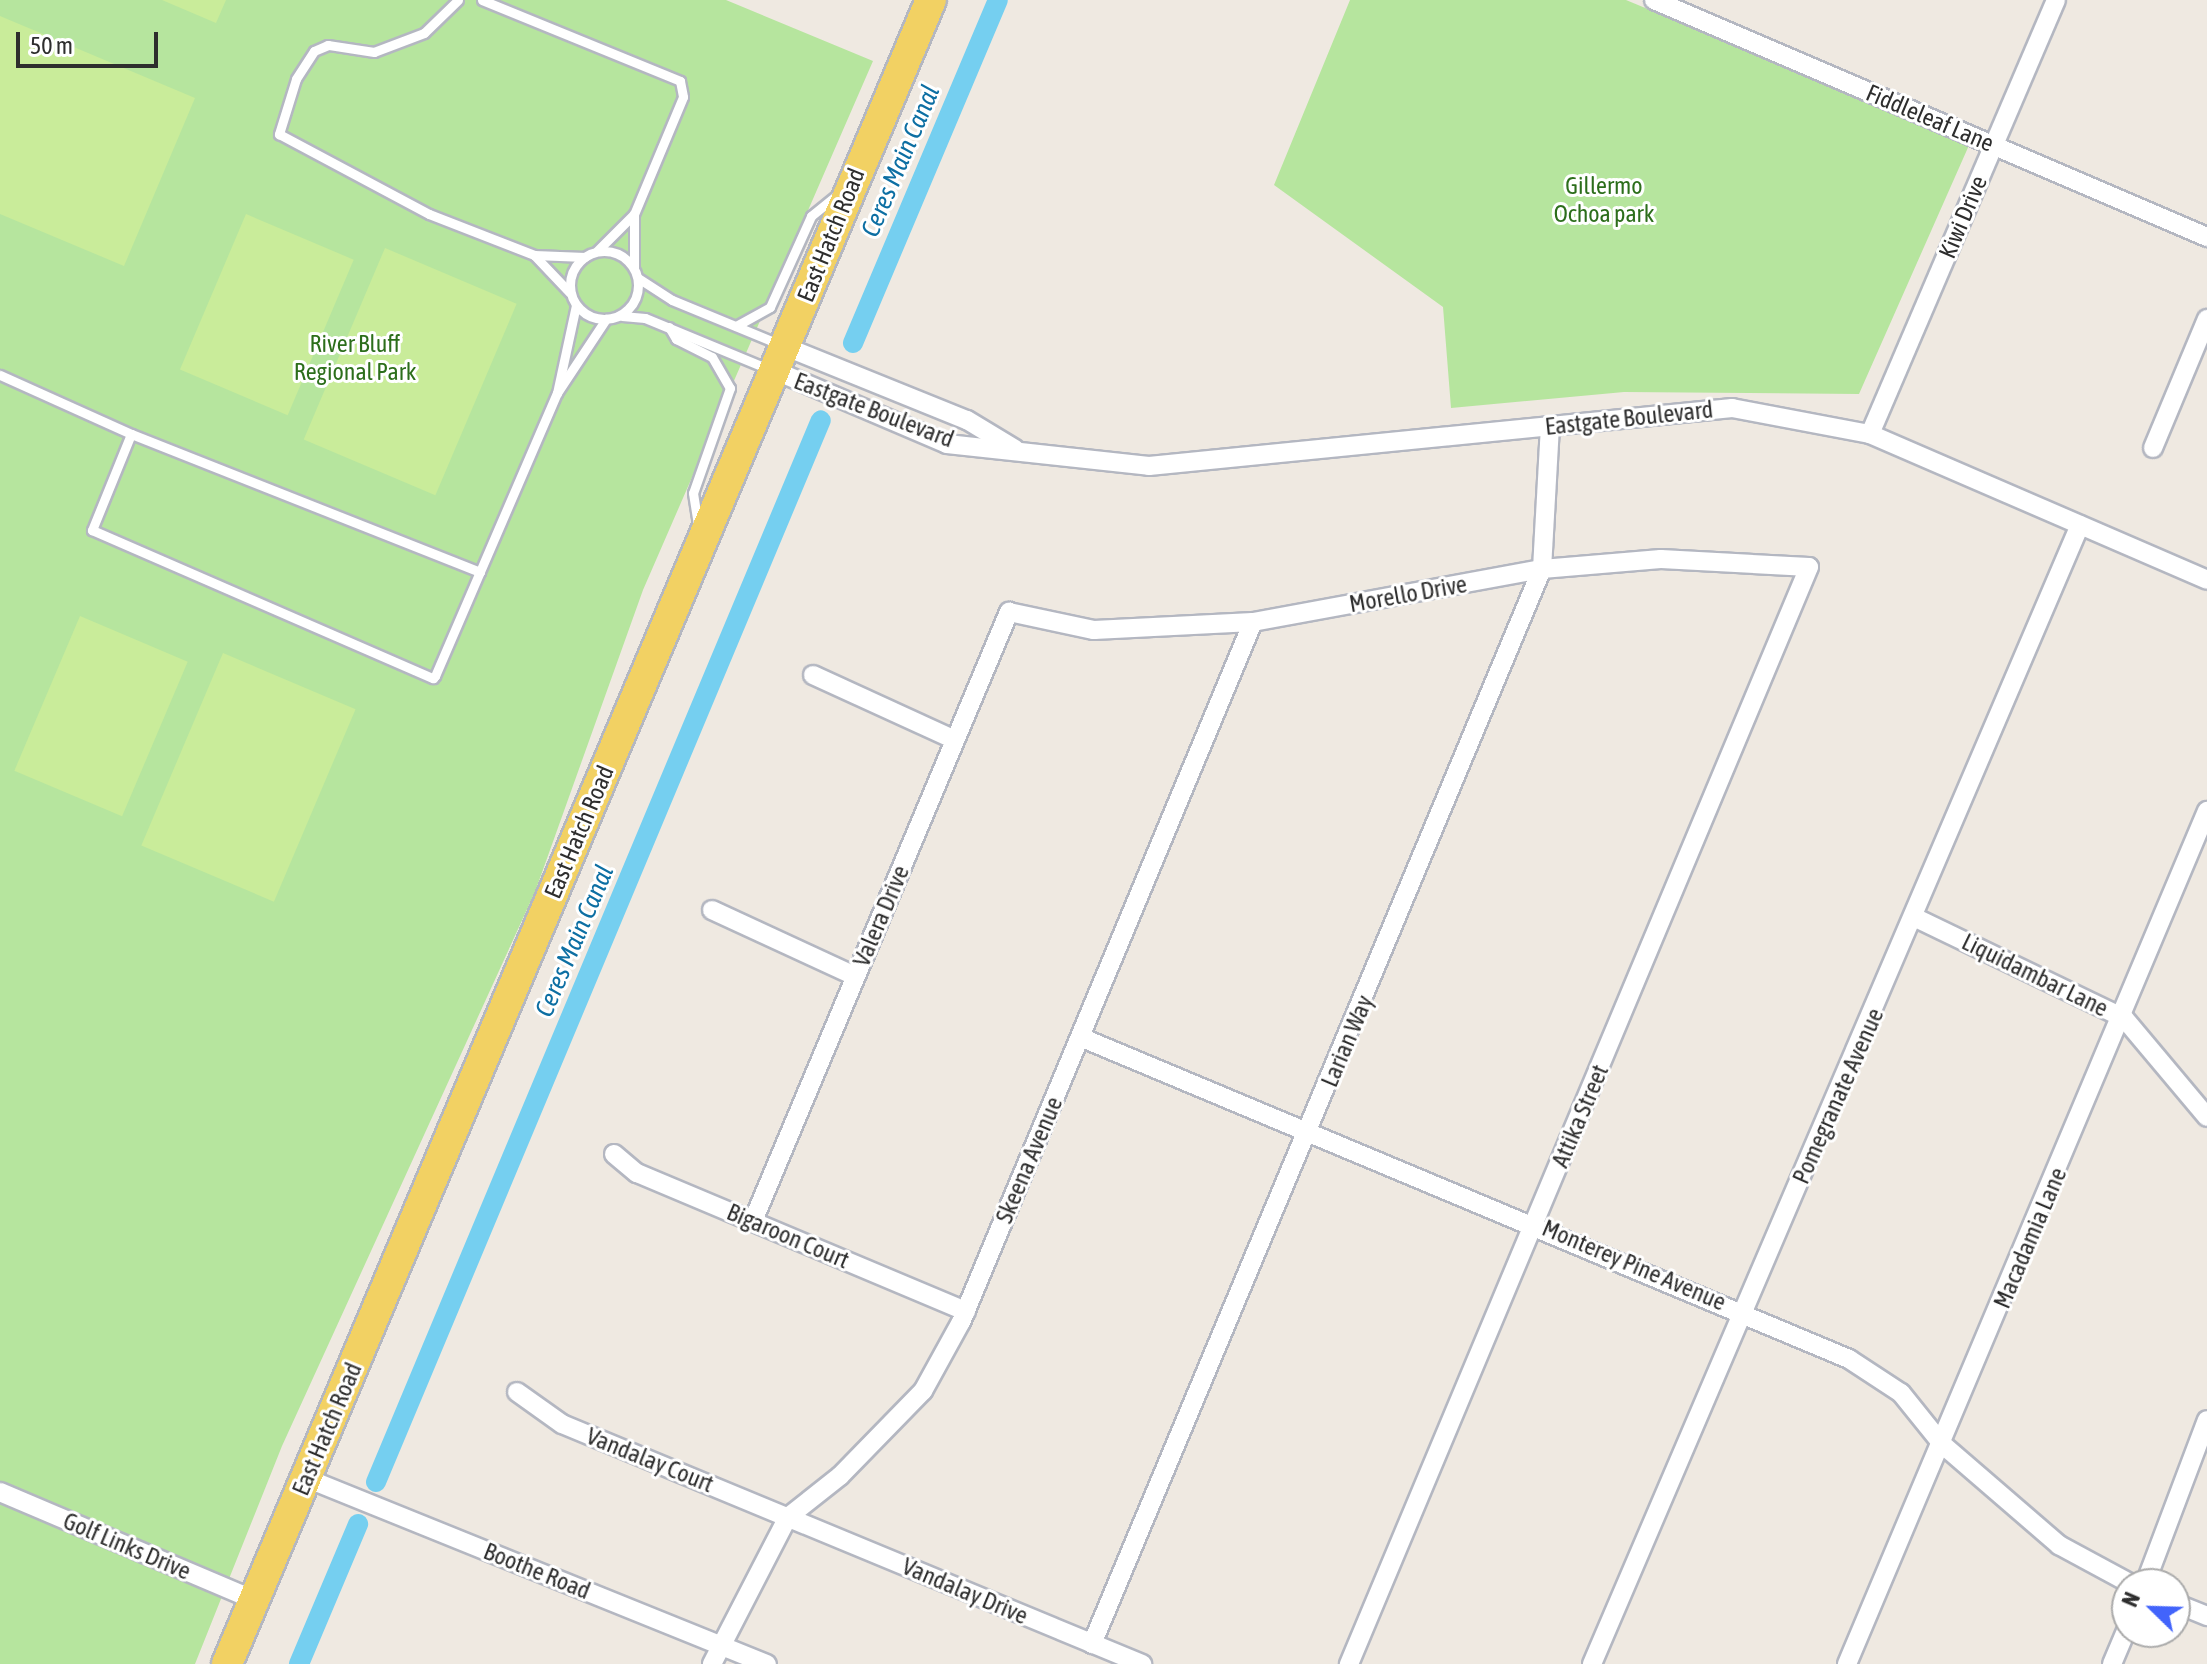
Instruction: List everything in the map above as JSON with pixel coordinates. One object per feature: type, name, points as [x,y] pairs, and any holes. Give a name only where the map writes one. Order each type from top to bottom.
[{"type":"main road","name":"East Hatch Road","points":[[227,1664],[931,0]]},
{"type":"street","name":"Fiddleleaf Lane","points":[[1654,0],[2207,237]]},
{"type":"street","name":"Kiwi Drive","points":[[1870,434],[2056,0]]},
{"type":"street","points":[[2153,448],[2207,319]]},
{"type":"street","name":"Eastgate Boulevard","points":[[781,359],[947,444],[1149,466],[1732,408],[1870,434],[2207,580]]},
{"type":"street","name":"Eastgate Boulevard","points":[[781,359],[967,420],[1021,453]]},
{"type":"street","name":"Larian Way","points":[[1092,1644],[1310,1130],[1542,569],[1550,426]]},
{"type":"street","name":"Pomegranate Avenue","points":[[1592,1664],[1743,1310],[1916,918],[2080,525]]},
{"type":"street","name":"Morello Drive","points":[[1009,612],[1094,630],[1253,622],[1542,569],[1661,559],[1809,567]]},
{"type":"street","name":"Attika Street","points":[[1349,1664],[1809,567]]},
{"type":"street","name":"Valera Drive","points":[[753,1221],[1009,612]]},
{"type":"street","name":"Skeena Avenue","points":[[712,1664],[788,1517],[840,1476],[923,1391],[966,1311],[1253,622]]},
{"type":"street","points":[[813,675],[955,740]]},
{"type":"street","name":"Macadamia Lane","points":[[1847,1664],[2124,1018],[2207,811]]},
{"type":"street","points":[[712,910],[855,976]]},
{"type":"street","name":"Liquidambar Lane","points":[[1916,918],[2124,1018],[2207,1117]]},
{"type":"street","name":"Monterey Pine Avenue","points":[[1080,1037],[1743,1310],[1849,1359],[1901,1393],[1942,1444],[2059,1545],[2111,1573]]},
{"type":"street","name":"Bigaroon Court","points":[[614,1154],[637,1173],[966,1311]]},
{"type":"street","name":"Vandalay Court","points":[[517,1392],[562,1424],[788,1517]]},
{"type":"street","points":[[2151,1568],[2207,1420]]},
{"type":"street","name":"Boothe Road","points":[[306,1478],[767,1664]]},
{"type":"street","name":"Golf Links Drive","points":[[0,1492],[254,1600]]},
{"type":"street","name":"Vandalay Drive","points":[[788,1517],[1142,1664]]},
{"type":"lane","points":[[458,0],[424,33],[374,52],[328,45],[314,51],[296,79],[279,134],[429,214],[534,255],[585,257]]},
{"type":"lane","points":[[482,0],[680,81],[683,97],[634,214],[597,251],[585,257],[571,274],[571,294]]},
{"type":"lane","points":[[736,326],[770,307],[811,216],[853,182]]},
{"type":"lane","points":[[618,316],[634,301],[634,214]]},
{"type":"lane","points":[[597,251],[618,253],[636,273],[736,326],[781,359]]},
{"type":"lane","points":[[534,255],[571,294],[576,305],[557,393]]},
{"type":"lane","points":[[576,305],[606,319],[618,316],[669,327],[781,359]]},
{"type":"lane","points":[[131,434],[95,532],[430,678],[480,572],[557,393],[606,319]]},
{"type":"lane","points":[[669,327],[676,339],[712,357],[730,388],[693,493],[700,544]]},
{"type":"lane","points":[[0,375],[131,434],[480,572]]},
{"type":"green space","name":"River Bluff Regional Park","points":[[0,0],[726,0],[873,61],[643,590],[535,892],[282,1446],[195,1664],[0,1664]]},
{"type":"green space","points":[[162,0],[226,0],[216,23]]},
{"type":"green space","name":"Gillermo Ochoa park","points":[[1350,0],[1626,0],[1970,143],[1859,394],[1624,392],[1451,408],[1443,307],[1274,185]]},
{"type":"green space","points":[[0,16],[195,98],[124,266],[0,214]]},
{"type":"green space","points":[[246,214],[354,260],[288,415],[180,370]]},
{"type":"green space","points":[[385,248],[517,304],[435,495],[304,439]]},
{"type":"green space","points":[[80,616],[188,662],[122,816],[14,771]]},
{"type":"green space","points":[[223,653],[356,709],[274,902],[141,845]]},
{"type":"waterway","name":"Ceres Main Canal","points":[[853,343],[998,0]]},
{"type":"waterway","name":"Ceres Main Canal","points":[[376,1482],[821,420]]},
{"type":"waterway","name":"Ceres Main Canal","points":[[299,1664],[358,1524]]}]
